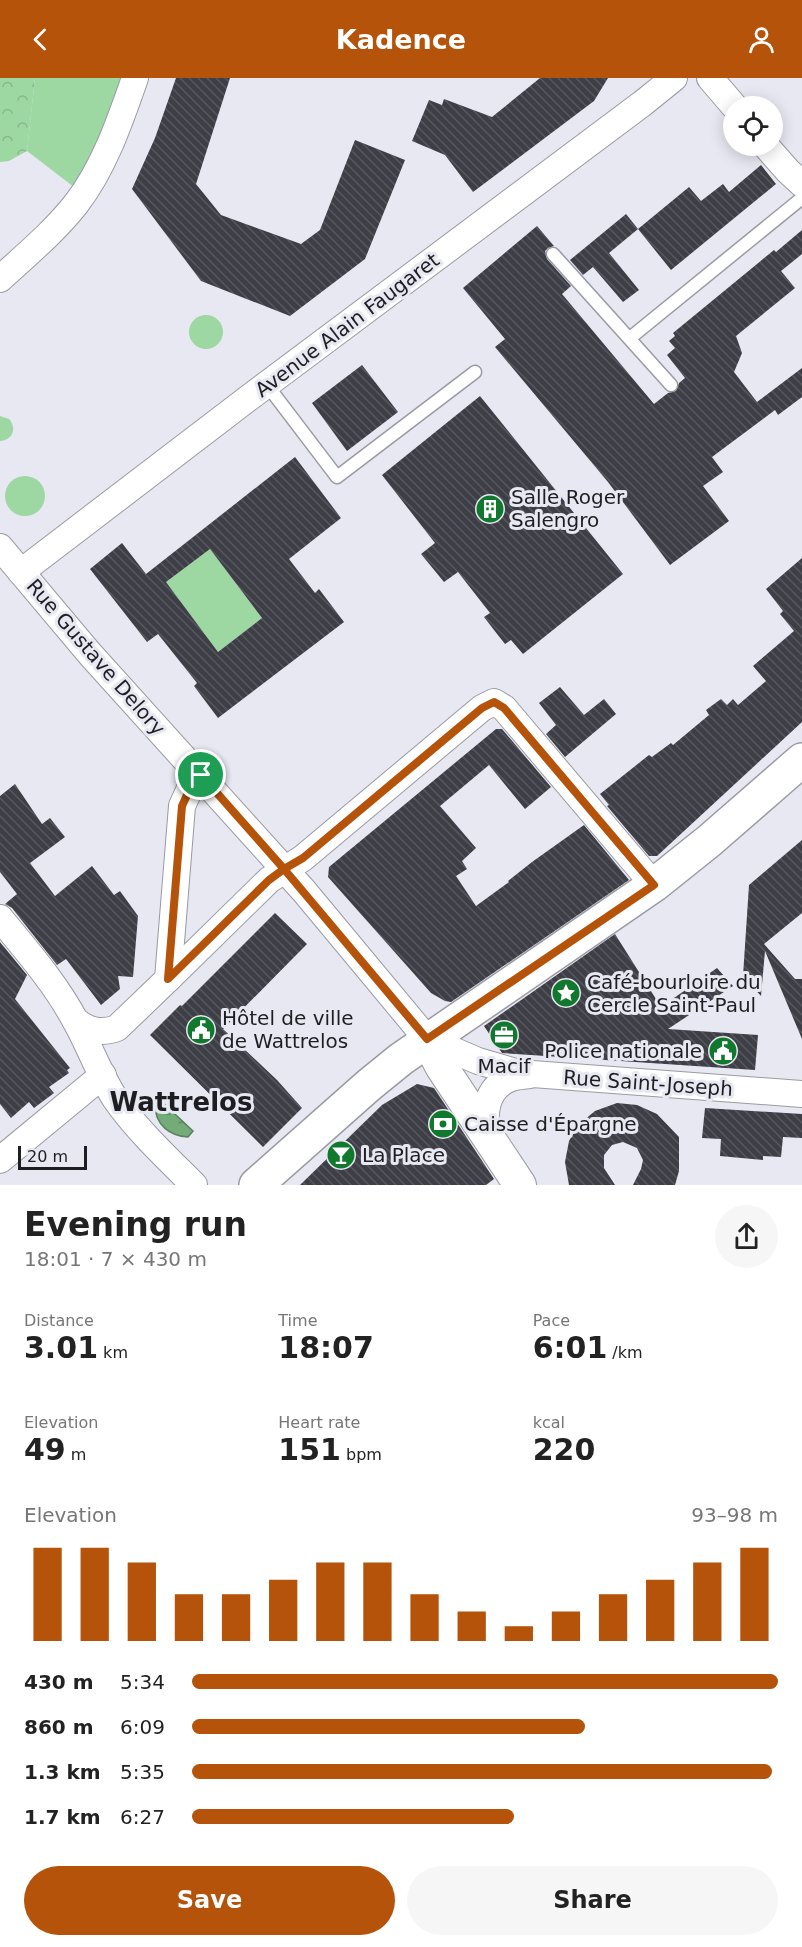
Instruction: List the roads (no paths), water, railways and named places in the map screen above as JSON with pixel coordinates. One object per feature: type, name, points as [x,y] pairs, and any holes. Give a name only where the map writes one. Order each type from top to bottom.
[{"type":"main road","points":[[256,1185],[369,1085],[427,1039],[654,885],[709,842],[802,760]]},
{"type":"street","points":[[0,279],[61,221],[86,190],[110,143],[135,78]]},
{"type":"street","name":"Avenue Alain Faugaret","points":[[9,565],[267,385],[674,78]]},
{"type":"street","points":[[710,78],[725,96]]},
{"type":"street","points":[[775,156],[802,184]]},
{"type":"street","name":"Rue Gustave Delory","points":[[9,565],[284,869],[427,1039]]},
{"type":"street","points":[[76,1021],[85,1028],[97,1032],[107,1032],[117,1028],[269,880],[303,858],[482,708],[494,702],[504,708],[654,885]]},
{"type":"street","points":[[168,979],[182,806],[192,784],[201,775]]},
{"type":"street","points":[[0,918],[40,967],[76,1021],[115,1097],[129,1118],[194,1185]]},
{"type":"street","points":[[427,1039],[441,1066],[520,1185]]},
{"type":"street","name":"Rue Saint-Joseph","points":[[427,1039],[501,1069],[533,1075],[802,1094]]},
{"type":"street","points":[[0,1160],[103,1075]]},
{"type":"street","points":[[491,1142],[485,1126],[488,1102],[495,1091],[511,1078],[533,1075]]},
{"type":"lane","points":[[630,338],[802,198]]},
{"type":"lane","points":[[554,254],[671,385]]},
{"type":"lane","points":[[267,385],[337,477],[476,372]]},
{"type":"water","points":[[160,1100],[193,1131],[188,1137],[170,1132],[161,1124],[155,1105]]},
{"type":"place","name":"Salle Roger Salengro","points":[[490,509]]},
{"type":"place","name":"Café-bourloire du Cercle Saint-Paul","points":[[566,993]]},
{"type":"place","name":"Hôtel de ville de Wattrelos","points":[[201,1030]]},
{"type":"place","name":"Macif","points":[[504,1035]]},
{"type":"place","name":"Police nationale","points":[[723,1051]]},
{"type":"place","name":"Caisse d'Épargne","points":[[443,1124]]},
{"type":"place","name":"La Place","points":[[341,1155]]},
{"type":"district","name":"Wattrelos","points":[[181,1102]]}]
